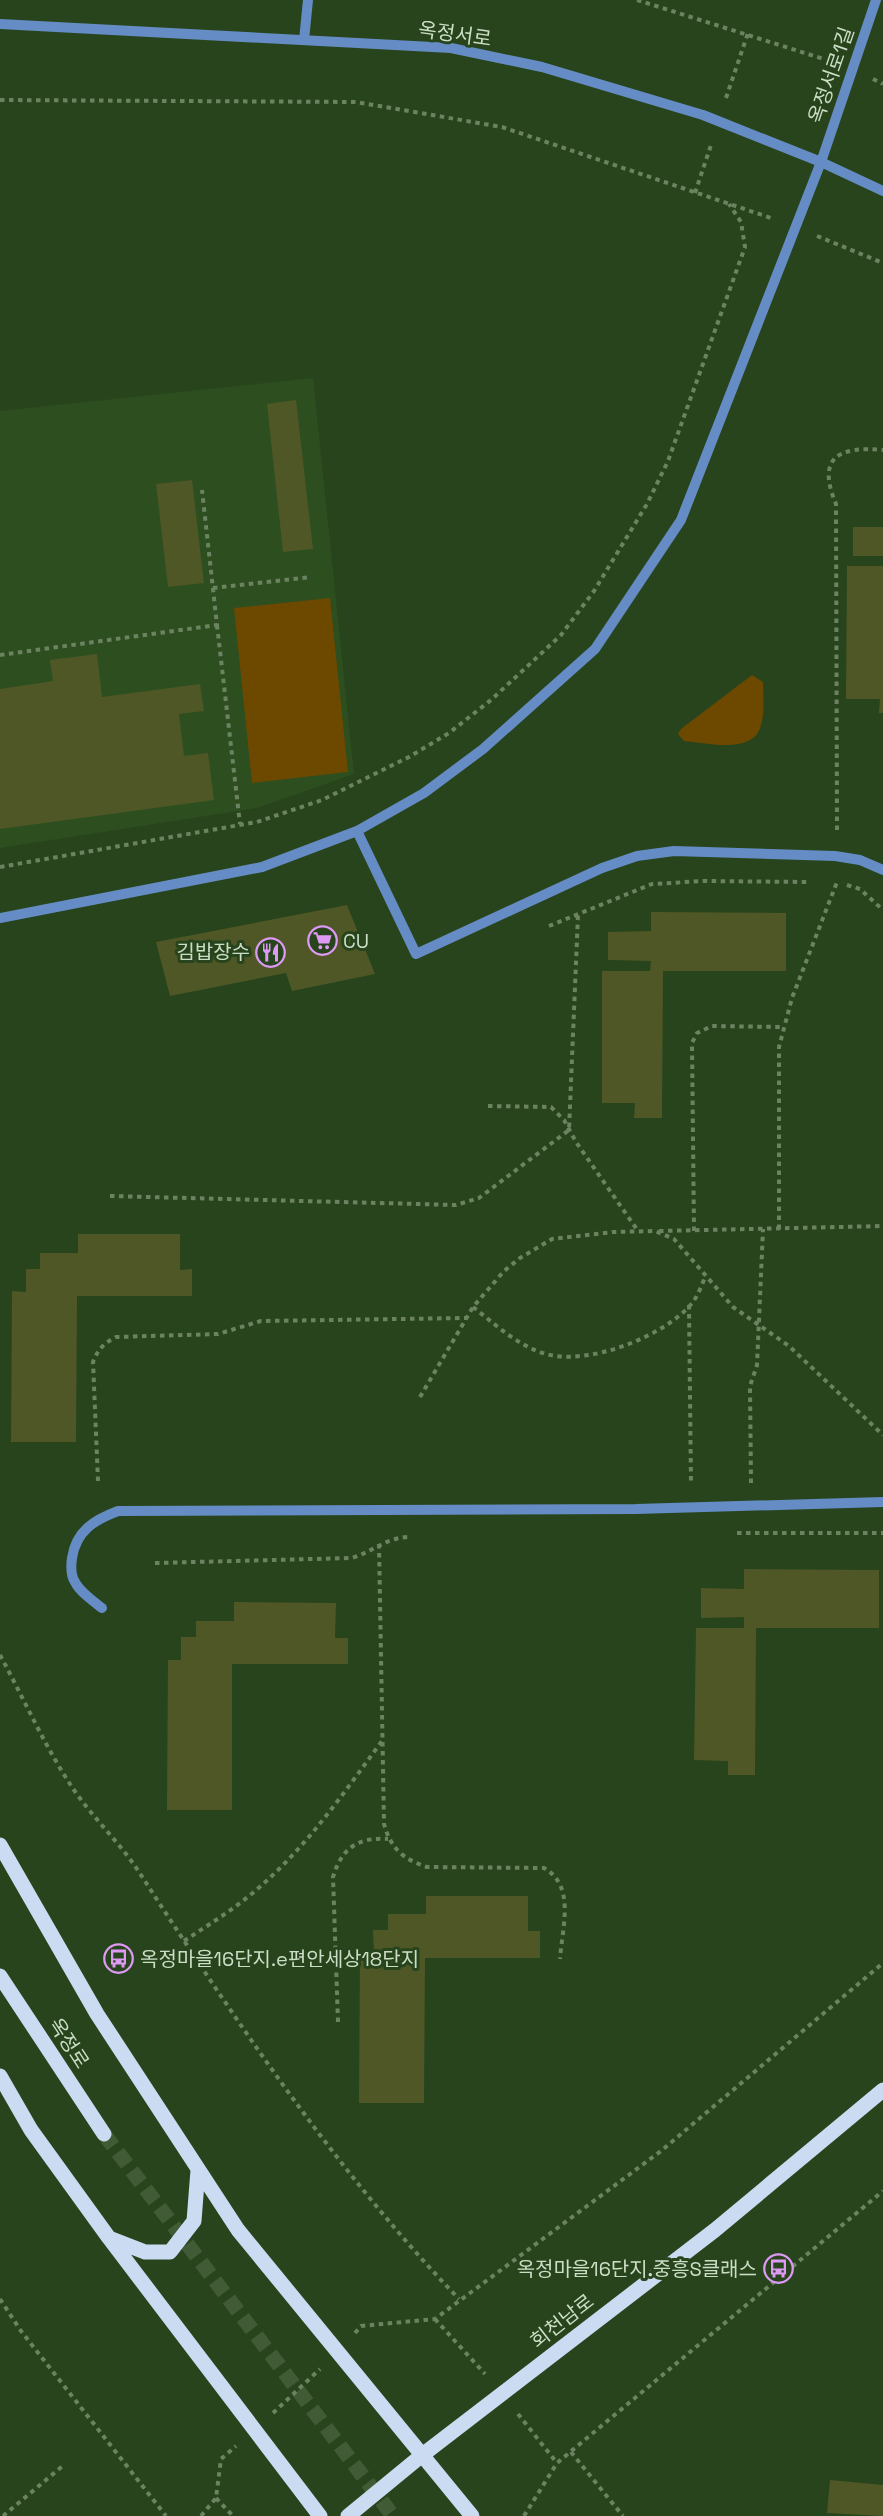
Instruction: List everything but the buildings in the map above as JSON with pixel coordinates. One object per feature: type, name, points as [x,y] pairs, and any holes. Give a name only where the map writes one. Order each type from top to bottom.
[{"type":"main road","points":[[0,1845],[97,2014],[238,2230],[472,2516]]},
{"type":"main road","name":"옥정로","points":[[0,1976],[104,2134]]},
{"type":"main road","points":[[0,2076],[31,2130],[109,2238],[320,2516]]},
{"type":"main road","name":"회천남로","points":[[348,2516],[421,2456],[715,2230],[883,2090]]},
{"type":"main road","points":[[109,2238],[145,2252],[170,2252],[194,2221],[198,2170]]},
{"type":"street","points":[[304,40],[308,0]]},
{"type":"street","name":"옥정서로1길","points":[[0,918],[262,867],[357,831],[424,793],[483,749],[596,649],[681,520],[821,162],[876,0]]},
{"type":"street","name":"옥정서로","points":[[0,24],[451,48],[542,67],[703,115],[821,162],[883,191]]},
{"type":"street","points":[[357,831],[416,954],[602,868],[637,856],[674,851],[836,856],[860,860],[883,870]]},
{"type":"street","points":[[102,1608],[74,1581],[71,1564],[73,1546],[82,1531],[98,1518],[118,1511],[636,1509],[883,1502]]},
{"type":"path","points":[[637,0],[735,29],[852,69],[883,84]]},
{"type":"path","points":[[0,100],[356,102],[502,127],[795,226],[883,262]]},
{"type":"path","points":[[0,867],[240,825],[322,800],[409,757],[449,733],[491,700],[561,635],[594,591],[622,547],[668,461],[742,259],[745,233],[729,204]]},
{"type":"path","points":[[837,831],[836,504],[828,484],[827,472],[836,458],[845,452],[858,448],[883,450]]},
{"type":"path","points":[[202,490],[240,825]]},
{"type":"path","points":[[213,588],[311,577]]},
{"type":"path","points":[[0,655],[217,626]]},
{"type":"path","points":[[549,926],[652,884],[704,881],[815,882]]},
{"type":"path","points":[[826,882],[837,882],[860,889],[883,910]]},
{"type":"path","points":[[779,1229],[779,1047],[783,1026],[837,882]]},
{"type":"path","points":[[569,1130],[578,915]]},
{"type":"path","points":[[694,1230],[692,1043],[697,1033],[712,1026],[783,1026]]},
{"type":"path","points":[[488,1106],[551,1107],[639,1231]]},
{"type":"path","points":[[110,1196],[456,1205],[479,1198],[569,1130]]},
{"type":"path","points":[[420,1397],[473,1307],[504,1271],[520,1258],[552,1239],[639,1231],[883,1226]]},
{"type":"path","points":[[751,1484],[750,1386],[757,1373],[763,1229]]},
{"type":"path","points":[[655,1231],[674,1239],[733,1307],[789,1346],[883,1435]]},
{"type":"path","points":[[473,1307],[522,1345],[548,1355],[575,1356],[632,1344],[689,1305],[705,1277]]},
{"type":"path","points":[[689,1305],[690,1485]]},
{"type":"path","points":[[98,1481],[93,1362],[98,1350],[116,1337],[218,1334],[261,1321],[467,1318]]},
{"type":"path","points":[[730,1533],[883,1533]]},
{"type":"path","points":[[154,1563],[352,1558],[367,1554],[379,1544],[411,1536]]},
{"type":"path","points":[[379,1544],[384,1824],[388,1839],[399,1854],[411,1862],[427,1867],[544,1868],[553,1873],[565,1893],[560,1959]]},
{"type":"path","points":[[0,1655],[74,1790],[137,1869],[287,2093],[411,2249],[459,2299]]},
{"type":"path","points":[[184,1941],[255,1892],[277,1871],[319,1826],[383,1740]]},
{"type":"path","points":[[338,2022],[333,1876],[337,1865],[357,1843],[369,1838],[388,1839]]},
{"type":"path","points":[[201,2516],[216,2498],[220,2459],[337,2353],[361,2326],[435,2319],[661,2151],[883,1964]]},
{"type":"path","points":[[524,2516],[557,2463],[883,2191]]},
{"type":"path","points":[[0,2299],[21,2331],[166,2516]]},
{"type":"path","points":[[571,2452],[623,2516]]},
{"type":"path","points":[[3,2516],[65,2464]]},
{"type":"path","points":[[216,2498],[233,2516]]},
{"type":"shaded area","points":[[313,378],[354,774],[257,808],[0,848],[0,411]]},
{"type":"shaded area","points":[[330,598],[348,772],[252,783],[234,608]]},
{"type":"shaded area","points":[[752,675],[763,682],[763,715],[757,734],[740,744],[717,745],[684,741],[678,734],[681,729]]},
{"type":"tunnel","points":[[104,2134],[393,2516]]},
{"type":"place","name":"CU","points":[[322,941]]},
{"type":"place","name":"김밥장수","points":[[271,952]]},
{"type":"place","name":"옥정마을16단지.e편안세상18단지","points":[[119,1959]]},
{"type":"place","name":"옥정마을16단지.중흥S클래스","points":[[778,2269]]}]
